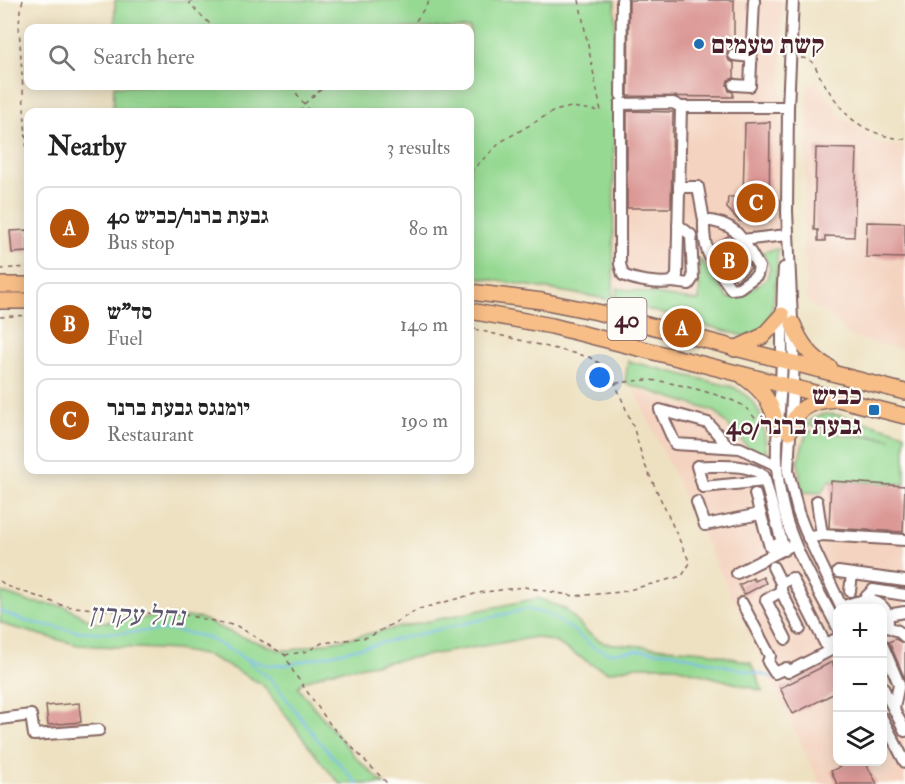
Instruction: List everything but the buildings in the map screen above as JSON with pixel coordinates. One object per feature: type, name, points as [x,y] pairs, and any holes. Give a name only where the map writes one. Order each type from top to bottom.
[{"type":"highway","points":[[0,285],[24,285]]},
{"type":"highway","name":"40","points":[[474,292],[542,301],[597,312],[905,392]]},
{"type":"highway","points":[[0,301],[24,301]]},
{"type":"highway","name":"40","points":[[474,312],[552,326],[905,416]]},
{"type":"highway","points":[[735,349],[763,336],[787,319],[802,345],[814,357],[825,366],[846,376]]},
{"type":"highway","points":[[730,370],[742,376],[763,393],[783,430],[804,408],[826,400],[842,399]]},
{"type":"street","points":[[621,95],[622,0]]},
{"type":"street","points":[[734,85],[750,86],[754,0]]},
{"type":"street","points":[[793,0],[788,107],[788,361],[783,430],[776,465],[784,514],[796,543],[835,604]]},
{"type":"street","points":[[791,52],[801,0]]},
{"type":"street","points":[[734,56],[752,57]]},
{"type":"street","points":[[678,225],[691,235],[693,278],[689,284],[631,279],[623,275],[621,271],[621,104],[673,103],[681,107],[788,107]]},
{"type":"street","points":[[672,282],[677,276],[681,107]]},
{"type":"street","points":[[679,187],[698,187],[707,252],[731,289],[739,288],[757,275],[759,267],[735,229],[717,221],[704,219]]},
{"type":"street","points":[[742,240],[787,235]]},
{"type":"street","points":[[729,447],[708,423],[660,410],[675,444],[745,450],[776,465]]},
{"type":"street","points":[[783,430],[788,471],[798,512],[836,604]]},
{"type":"street","points":[[765,481],[703,487],[697,466],[740,467],[757,471],[764,476],[783,546]]},
{"type":"street","points":[[755,494],[770,547],[796,543]]},
{"type":"street","points":[[817,501],[822,534]]},
{"type":"street","points":[[697,502],[705,525],[760,514]]},
{"type":"street","points":[[808,538],[822,534],[905,540]]},
{"type":"street","points":[[737,573],[783,546]]},
{"type":"street","points":[[773,567],[800,629]]},
{"type":"street","points":[[838,572],[905,581]]},
{"type":"street","points":[[850,591],[852,574]]},
{"type":"street","points":[[742,603],[770,656],[768,662],[775,673],[786,668],[788,672],[829,651],[792,578],[766,600],[786,639]]},
{"type":"street","points":[[863,600],[873,590],[905,596]]},
{"type":"street","points":[[850,604],[863,600],[871,600],[877,604]]},
{"type":"street","points":[[887,622],[905,612]]},
{"type":"street","points":[[887,624],[905,637]]},
{"type":"street","points":[[826,644],[833,640]]},
{"type":"street","points":[[887,656],[899,684],[898,700],[905,731]]},
{"type":"street","points":[[0,719],[31,715],[34,735],[99,730]]},
{"type":"street","points":[[887,727],[905,762]]},
{"type":"path","points":[[23,0],[19,26],[24,108]]},
{"type":"path","points":[[191,0],[190,4],[210,24]]},
{"type":"path","points":[[414,24],[430,0]]},
{"type":"path","points":[[474,168],[502,141],[554,111],[572,107],[601,111],[579,0]]},
{"type":"path","points":[[791,52],[807,58],[815,65],[820,78],[845,112],[867,128],[891,138],[905,139]]},
{"type":"path","points":[[294,90],[307,108]]},
{"type":"path","points":[[302,108],[320,90]]},
{"type":"path","points":[[0,269],[24,267]]},
{"type":"path","points":[[0,316],[24,315]]},
{"type":"path","points":[[285,655],[308,651],[322,643],[369,637],[419,609],[477,593],[524,587],[574,596],[621,592],[682,576],[690,563],[644,463],[633,426],[615,383],[599,363],[589,357],[474,329]]},
{"type":"path","points":[[615,383],[649,380],[694,389],[741,404],[752,413],[757,422],[766,428],[783,430]]},
{"type":"path","points":[[0,581],[64,606],[185,615],[237,626],[285,655],[294,674],[332,727],[388,784]]},
{"type":"shaded area","points":[[617,0],[782,0],[780,247],[758,249],[768,268],[764,278],[739,295],[730,296],[698,252],[696,299],[615,286]]},
{"type":"shaded area","points":[[817,81],[838,114],[879,144],[905,146],[905,350],[851,337],[828,314],[811,305],[805,296],[806,256],[803,256],[808,85]]},
{"type":"shaded area","points":[[634,390],[715,414],[753,456],[795,460],[806,428],[905,441],[905,784],[820,784]]},
{"type":"green space","points":[[115,0],[615,0],[613,300],[474,277],[474,108],[113,108],[114,90],[474,90],[474,24],[115,24]]},
{"type":"green space","points":[[778,249],[775,289],[769,320],[764,328],[753,334],[744,336],[616,301],[617,288],[699,301],[700,259],[728,298],[740,297],[767,279],[770,267],[762,252]]},
{"type":"green space","points":[[628,361],[733,387],[743,393],[751,400],[761,416],[767,457],[754,454],[716,412],[625,383]]},
{"type":"green space","points":[[839,415],[905,433],[905,484],[830,480],[821,493],[802,492],[798,461],[807,431],[892,439],[805,425],[816,416]]},
{"type":"green space","points":[[0,592],[29,602],[64,606],[95,623],[165,616],[200,618],[234,634],[280,650],[292,650],[538,598],[565,609],[587,632],[604,643],[704,651],[751,663],[763,691],[672,666],[636,666],[609,672],[557,643],[536,637],[328,672],[301,683],[298,688],[357,759],[384,784],[340,784],[262,684],[209,656],[176,650],[78,645],[8,626],[0,622]]},
{"type":"waterway","points":[[244,658],[267,665],[286,665],[527,609],[549,615],[573,630],[593,647],[610,653],[638,650],[674,653],[780,679]]},
{"type":"waterway","name":"נחל עקרון","points":[[0,611],[25,621],[76,631],[115,633],[173,630],[206,637],[238,654],[271,679],[318,740],[358,784]]},
{"type":"place","name":"קשת טעמים","points":[[699,44]]},
{"type":"place","name":"יומנגס גבעת ברנר","points":[[756,203]]},
{"type":"place","name":"סד\"ש","points":[[729,261]]},
{"type":"place","name":"גבעת ברנר/כביש 40","points":[[682,328]]},
{"type":"place","name":"כביש 40/גבעת ברנר","points":[[874,410]]}]
